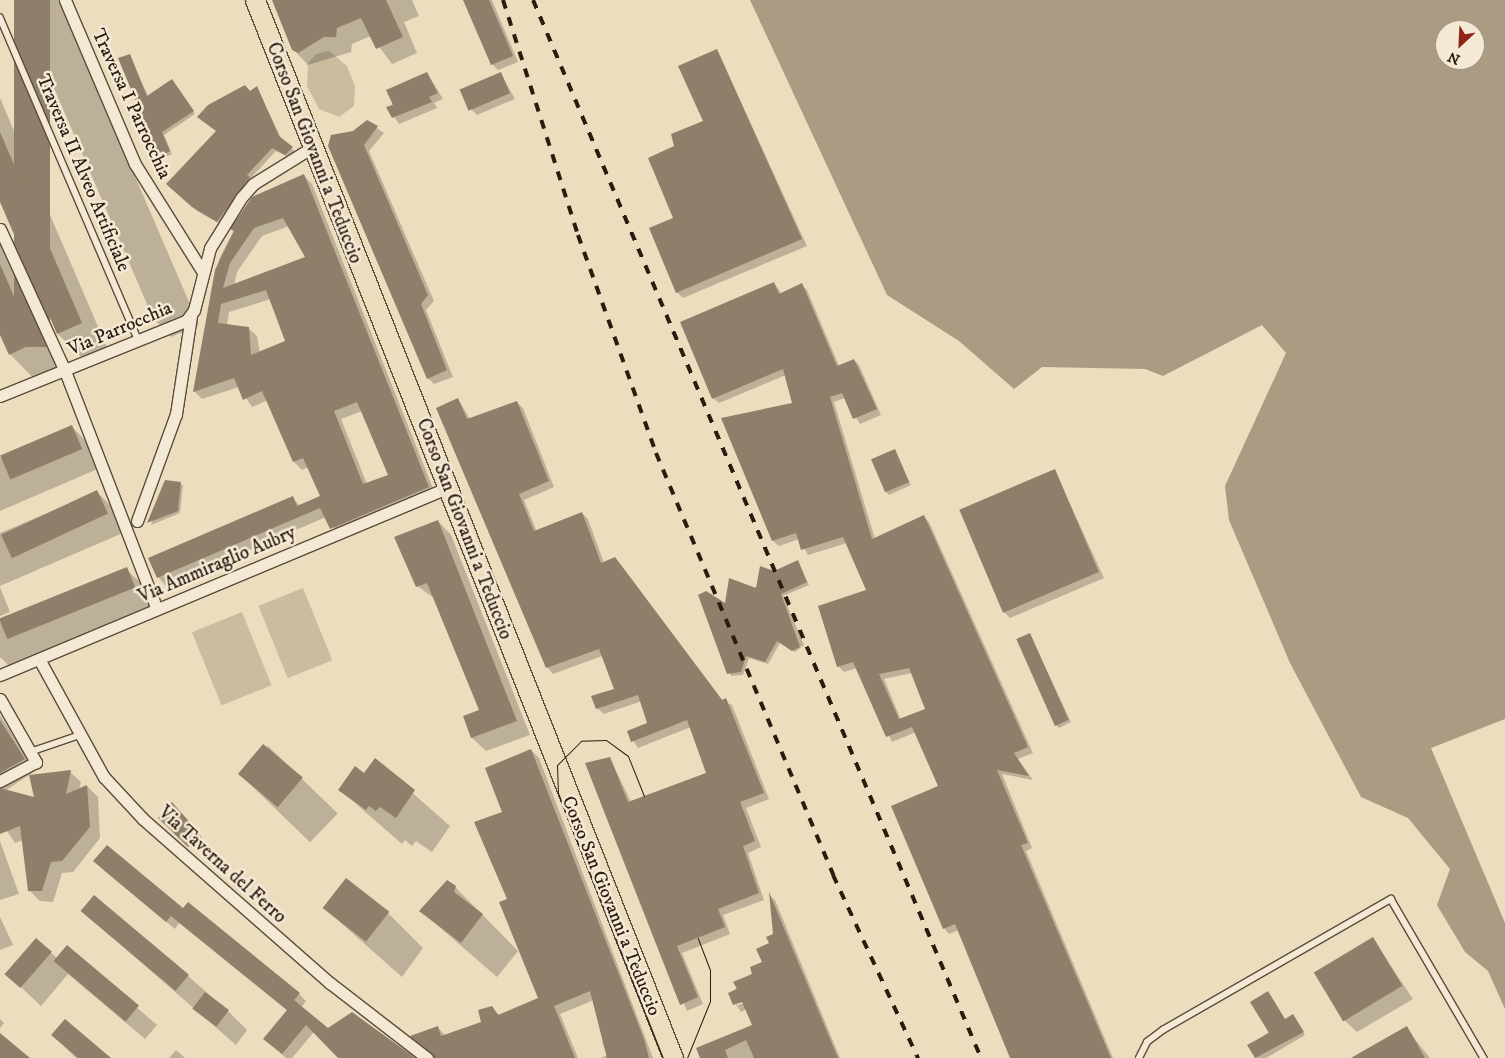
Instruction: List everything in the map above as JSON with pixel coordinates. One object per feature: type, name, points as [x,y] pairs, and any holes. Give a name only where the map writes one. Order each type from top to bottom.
[{"type":"main road","name":"Corso San Giovanni a Teduccio","points":[[255,0],[311,148],[449,487],[673,1058]]},
{"type":"street","name":"Traversa I Parrocchia","points":[[65,0],[135,164],[202,271]]},
{"type":"street","name":"Via Parrocchia","points":[[2,392],[65,371],[139,341],[191,316],[202,271],[210,248],[241,198],[253,184],[311,148]]},
{"type":"street","points":[[0,229],[65,371],[157,609]]},
{"type":"street","points":[[137,521],[176,414],[191,316]]},
{"type":"street","name":"Via Ammiraglio Aubry","points":[[0,675],[449,487]]},
{"type":"street","name":"Via Taverna del Ferro","points":[[39,659],[104,777],[174,848],[330,983],[427,1058]]},
{"type":"street","points":[[0,699],[36,762],[0,781]]},
{"type":"lane","name":"Traversa II Alveo Artificiale","points":[[0,17],[139,341]]},
{"type":"lane","points":[[30,752],[80,735]]},
{"type":"lane","points":[[1138,1058],[1148,1042],[1162,1030],[1391,899],[1484,1058]]},
{"type":"shaded area","points":[[750,0],[1505,0],[1505,719],[1431,748],[1505,923],[1505,1009],[1488,971],[1465,952],[1437,905],[1450,869],[1408,818],[1361,797],[1290,663],[1229,520],[1225,486],[1286,353],[1262,325],[1163,376],[1145,369],[1042,367],[1014,389],[959,341],[887,295]]},
{"type":"shaded area","points":[[329,51],[347,66],[355,86],[354,106],[339,117],[319,109],[307,86],[308,63],[316,54]]},
{"type":"shaded area","points":[[303,588],[332,660],[288,678],[258,606]]},
{"type":"shaded area","points":[[242,612],[272,685],[222,705],[192,632]]},
{"type":"building","points":[[14,0],[50,0],[50,347],[14,347]]},
{"type":"building","points":[[272,0],[386,0],[403,37],[376,49],[361,18],[337,28],[336,37],[324,37],[298,53],[292,50]]},
{"type":"building","points":[[463,0],[489,0],[513,56],[491,65]]},
{"type":"building","points":[[717,49],[802,239],[676,293],[649,228],[673,218],[648,158],[674,146],[671,134],[703,121],[678,66]]},
{"type":"building","points":[[130,54],[147,96],[172,79],[194,111],[162,132],[170,151],[159,157],[118,58]]},
{"type":"building","points":[[427,72],[438,93],[429,97],[432,102],[392,118],[386,107],[393,105],[386,90]]},
{"type":"building","points":[[501,72],[510,93],[469,111],[460,90]]},
{"type":"building","points":[[245,85],[250,91],[257,86],[279,136],[293,147],[285,155],[272,148],[247,175],[250,177],[217,222],[192,207],[166,184],[216,131],[197,117],[208,105]]},
{"type":"building","points":[[367,120],[378,126],[364,145],[428,295],[421,304],[447,370],[427,379],[328,146],[331,135],[353,131]]},
{"type":"building","points":[[0,132],[82,323],[57,334],[0,202]]},
{"type":"building","points":[[304,174],[429,487],[330,529],[320,508],[157,578],[148,558],[293,496],[297,506],[320,496],[303,458],[293,462],[262,391],[243,400],[234,378],[193,392],[215,270],[234,231],[230,229],[252,197]],"holes":[[[283,218],[305,257],[223,288],[230,263],[254,228]],[[266,290],[285,341],[251,355],[249,327],[218,323],[221,304]],[[357,402],[388,475],[363,484],[334,411]]]},
{"type":"building","points":[[0,264],[34,343],[9,355],[0,335]]},
{"type":"building","points":[[774,282],[779,294],[802,283],[837,366],[854,359],[877,409],[853,419],[842,393],[830,397],[872,539],[924,515],[1028,747],[1014,753],[1029,776],[997,770],[1028,843],[1021,845],[1111,1058],[1010,1058],[955,924],[943,929],[891,806],[938,786],[912,727],[886,737],[853,662],[837,667],[818,606],[866,590],[843,537],[801,550],[796,533],[772,541],[721,418],[792,403],[783,369],[712,399],[680,322]],"holes":[[[909,668],[925,709],[899,719],[879,674]]]},
{"type":"building","points":[[458,398],[467,419],[517,401],[549,481],[519,494],[534,531],[582,512],[601,563],[615,557],[722,700],[726,698],[764,793],[740,802],[755,841],[743,846],[759,893],[718,909],[725,927],[677,946],[698,997],[680,1005],[585,763],[610,757],[628,802],[706,773],[687,720],[631,742],[627,731],[647,723],[638,695],[596,709],[591,696],[614,689],[599,649],[546,668],[436,408]]},
{"type":"building","points":[[72,425],[82,449],[10,479],[0,455]]},
{"type":"building","points":[[895,449],[909,482],[885,492],[871,459]]},
{"type":"building","points":[[1055,469],[1099,572],[1003,613],[959,510]]},
{"type":"building","points":[[165,480],[181,482],[178,511],[147,523]]},
{"type":"building","points":[[97,490],[108,514],[12,558],[1,535]]},
{"type":"building","points":[[438,520],[517,721],[471,738],[463,716],[479,710],[427,583],[416,587],[394,537]]},
{"type":"building","points":[[798,560],[807,582],[781,594],[800,647],[792,651],[777,641],[765,662],[746,656],[741,672],[727,674],[698,595],[706,591],[725,603],[729,578],[756,588],[760,566],[774,571]]},
{"type":"building","points":[[127,567],[135,587],[7,639],[0,618]]},
{"type":"building","points":[[1030,633],[1069,720],[1055,726],[1016,639]]},
{"type":"building","points":[[0,720],[25,759],[0,773]]},
{"type":"building","points":[[263,744],[303,777],[278,807],[238,774]]},
{"type":"building","points":[[531,749],[644,1039],[649,1058],[607,1058],[590,991],[554,1006],[575,1058],[434,1058],[410,1036],[438,1026],[441,1036],[481,1022],[478,1010],[492,1006],[498,1015],[538,998],[499,902],[507,899],[474,822],[502,812],[485,768]]},
{"type":"building","points":[[375,758],[415,790],[396,818],[380,807],[376,811],[369,806],[366,810],[338,790],[355,766],[364,773]]},
{"type":"building","points":[[71,770],[66,794],[87,785],[90,827],[62,861],[51,862],[42,891],[28,891],[20,826],[0,834],[0,788],[34,797],[29,775]]},
{"type":"building","points":[[172,802],[200,834],[188,847],[158,818]]},
{"type":"building","points":[[107,845],[183,908],[188,902],[300,993],[294,1000],[328,1028],[352,1012],[415,1058],[338,1058],[306,1025],[282,1054],[263,1039],[287,1010],[171,916],[166,922],[93,861]]},
{"type":"building","points":[[346,878],[389,912],[366,942],[323,908]]},
{"type":"building","points":[[447,880],[456,886],[454,892],[483,914],[461,943],[419,911]]},
{"type":"building","points":[[769,892],[838,1058],[754,1058],[746,1040],[725,1050],[728,1058],[700,1058],[696,1048],[752,1025],[742,1002],[733,1005],[728,993],[737,989],[733,982],[752,974],[750,967],[762,962],[756,949],[769,943],[766,937],[773,934]]},
{"type":"building","points":[[94,895],[189,975],[175,991],[81,911]]},
{"type":"building","points":[[1373,937],[1402,986],[1343,1021],[1314,973]]},
{"type":"building","points":[[36,938],[52,952],[20,988],[5,974]]},
{"type":"building","points":[[67,945],[139,1005],[126,1022],[54,961]]},
{"type":"building","points":[[1268,991],[1285,1019],[1293,1014],[1304,1032],[1255,1058],[1247,1045],[1269,1033],[1250,1002]]},
{"type":"building","points":[[205,992],[229,1010],[216,1027],[192,1009]]},
{"type":"building","points":[[65,1019],[111,1058],[78,1058],[51,1035]]},
{"type":"building","points":[[1407,1026],[1425,1058],[1351,1058],[1377,1043]]},
{"type":"building","points":[[0,1033],[30,1058],[0,1058]]},
{"type":"tram line","points":[[644,796],[628,756],[606,740],[581,741],[557,765],[558,793],[663,1058]]},
{"type":"tram line","points":[[687,1058],[710,1001],[710,970],[698,938]]},
{"type":"railway","points":[[503,0],[578,235],[656,453],[833,875],[918,1058]]},
{"type":"railway","points":[[533,0],[981,1058]]}]
